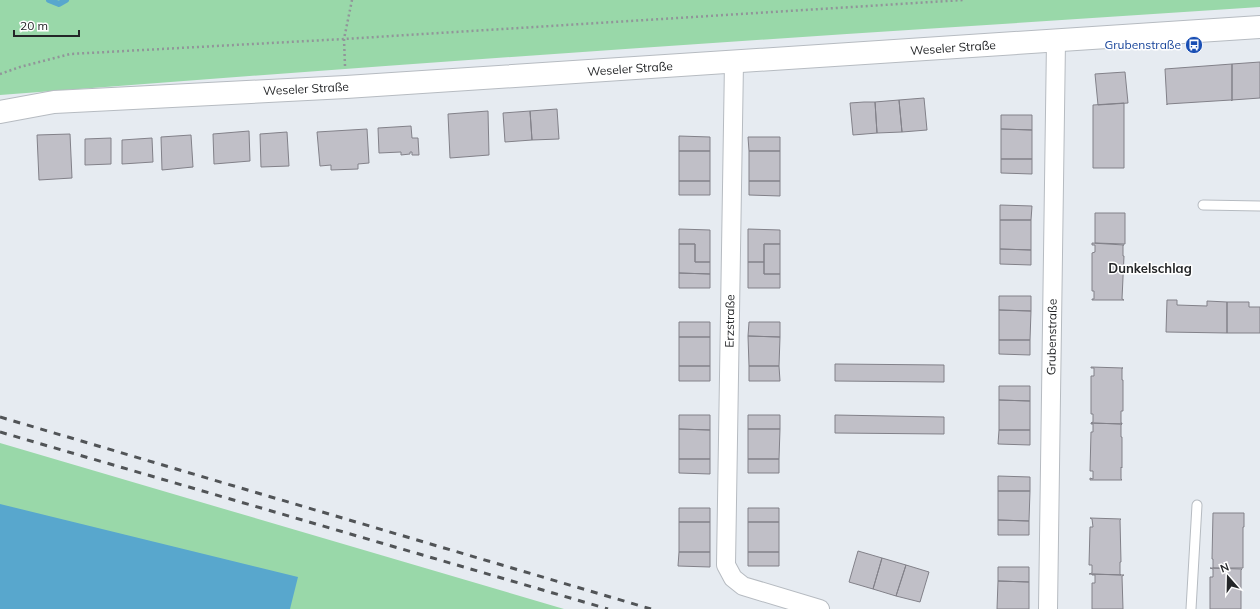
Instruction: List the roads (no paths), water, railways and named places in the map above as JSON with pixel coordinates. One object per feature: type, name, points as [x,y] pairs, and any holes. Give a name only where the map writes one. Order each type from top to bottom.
[{"type":"main road","name":"Weseler Straße","points":[[0,112],[54,102],[346,87],[1260,27]]},
{"type":"street","name":"Grubenstraße","points":[[1048,609],[1056,41]]},
{"type":"street","name":"Erzstraße","points":[[734,62],[726,565],[733,578],[743,586],[820,609]]},
{"type":"lane","points":[[1204,205],[1260,206]]},
{"type":"lane","points":[[1191,609],[1198,505]]},
{"type":"water","points":[[0,504],[298,577],[290,609],[0,609]]},
{"type":"waterway","points":[[49,0],[59,4],[66,0]]},
{"type":"railway","points":[[0,417],[651,609]]},
{"type":"railway","points":[[0,432],[608,609]]},
{"type":"place","name":"Grubenstraße","points":[[1194,45]]},
{"type":"district","name":"Dunkelschlag","points":[[1150,268]]}]
